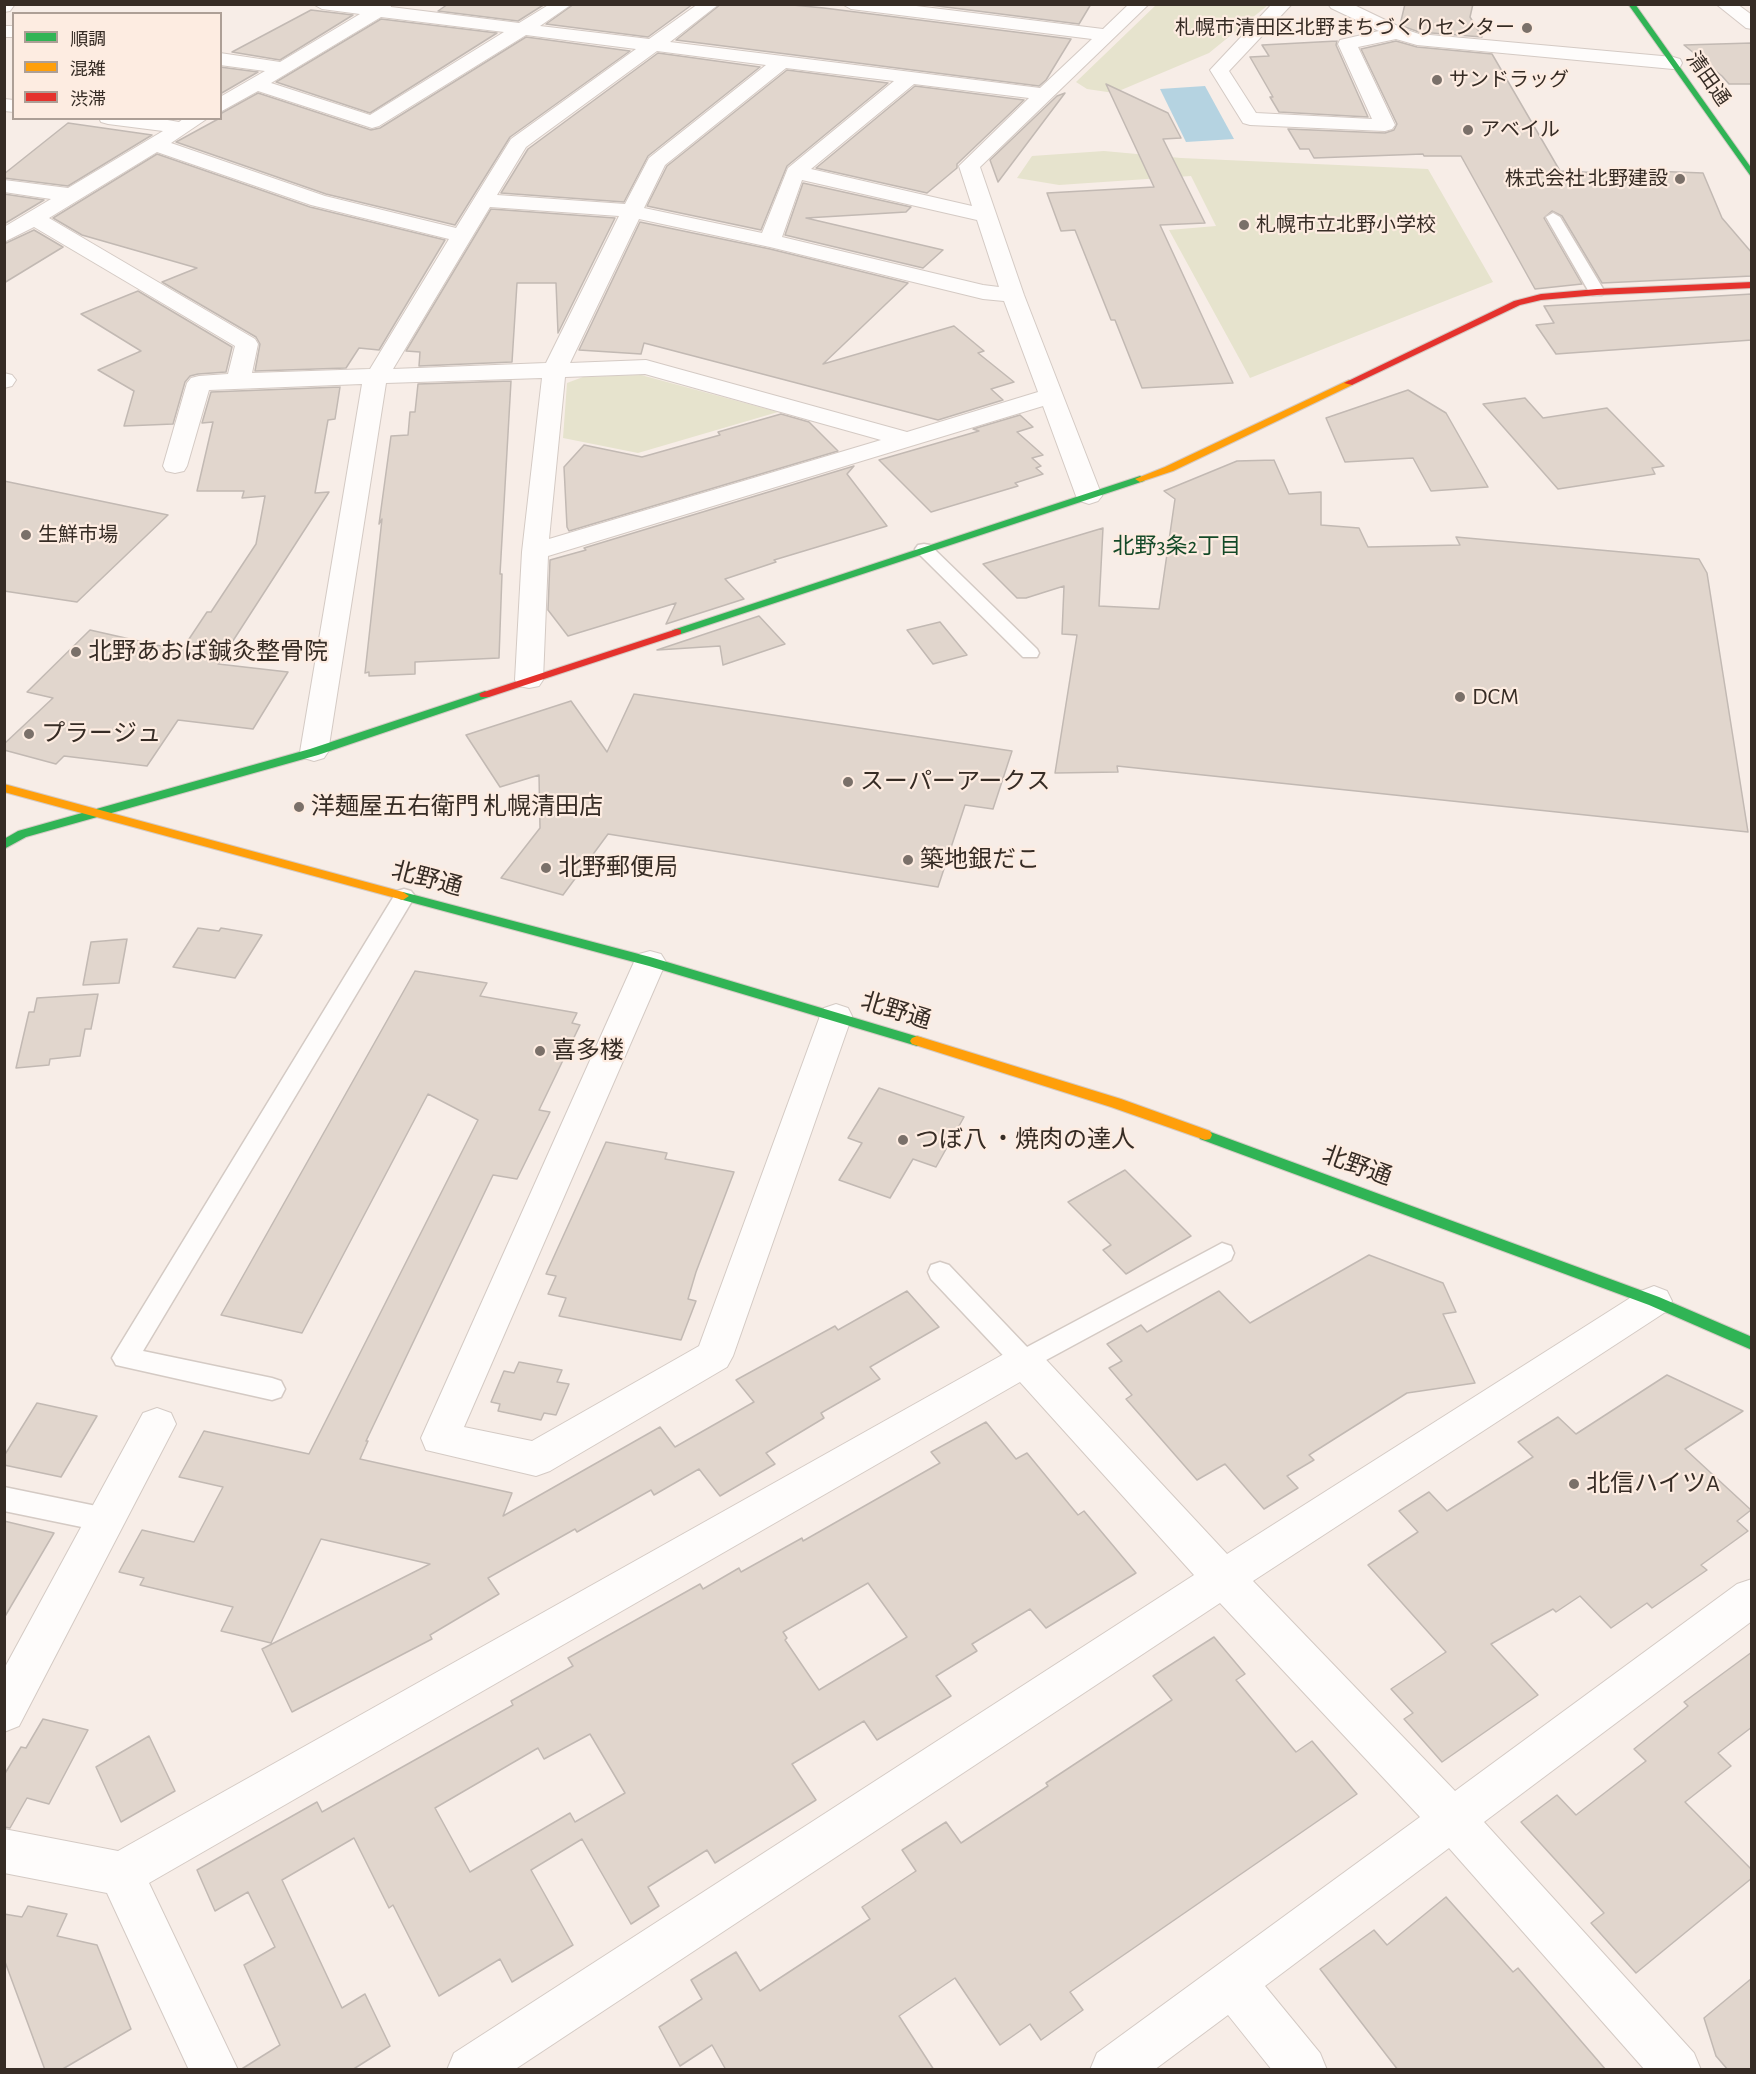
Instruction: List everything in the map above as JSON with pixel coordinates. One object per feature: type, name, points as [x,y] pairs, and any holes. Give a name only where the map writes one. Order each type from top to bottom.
[{"type":"street","points":[[322,4],[383,8],[652,47],[1042,94]]},
{"type":"street","points":[[256,86],[372,122],[526,29],[563,4]]},
{"type":"street","points":[[314,752],[376,378],[518,143],[710,4]]},
{"type":"street","points":[[851,4],[1106,35]]},
{"type":"street","points":[[1089,496],[1013,295],[969,166],[1042,94],[1140,4]]},
{"type":"street","points":[[1283,4],[1219,70],[1250,119],[1385,125],[1347,44],[1397,33]]},
{"type":"street","points":[[1337,4],[1397,33],[1418,39],[1673,63]]},
{"type":"street","name":"清田通","points":[[1631,4],[1752,176]]},
{"type":"street","points":[[1725,4],[1752,24]]},
{"type":"street","points":[[222,105],[383,8]]},
{"type":"street","points":[[222,59],[285,68]]},
{"type":"street","points":[[529,680],[535,552],[554,371],[656,162],[781,62]]},
{"type":"street","points":[[770,241],[795,172],[909,78]]},
{"type":"street","points":[[141,120],[191,123]]},
{"type":"street","points":[[4,236],[191,123]]},
{"type":"street","points":[[156,145],[318,201],[461,236]]},
{"type":"street","points":[[795,172],[984,215]]},
{"type":"street","points":[[4,186],[71,195]]},
{"type":"street","points":[[483,200],[631,211],[770,241],[983,292],[1013,295]]},
{"type":"street","points":[[35,218],[247,344],[238,381]]},
{"type":"street","points":[[4,845],[22,834],[314,752],[1169,469],[1491,314],[1541,297],[1752,285]]},
{"type":"street","points":[[175,466],[199,383],[238,381],[646,367],[906,439]]},
{"type":"street","points":[[535,552],[1051,396]]},
{"type":"street","name":"北野通","points":[[4,789],[650,962],[836,1016],[1116,1103],[1369,1194],[1654,1301],[1752,1344]]},
{"type":"street","points":[[650,962],[440,1438],[536,1459],[714,1356],[836,1016]]},
{"type":"street","points":[[471,2070],[1223,1578],[1654,1301]]},
{"type":"street","points":[[4,1851],[121,1874],[1024,1361],[1223,1578],[1451,1818],[1677,2070]]},
{"type":"street","points":[[4,1712],[157,1424]]},
{"type":"street","points":[[1114,2070],[1752,1597]]},
{"type":"street","points":[[121,1874],[214,2070]]},
{"type":"street","points":[[1232,1983],[1303,2070]]},
{"type":"lane","points":[[1553,217],[1587,279],[1598,292]]},
{"type":"lane","points":[[924,549],[1030,654]]},
{"type":"lane","points":[[272,1389],[125,1358],[404,896]]},
{"type":"lane","points":[[940,1272],[1024,1361],[1222,1253]]},
{"type":"lane","points":[[4,1499],[106,1520]]},
{"type":"shaded area","points":[[1156,5],[1268,5],[1209,53],[1114,93],[1087,89],[1076,82]]},
{"type":"shaded area","points":[[1104,151],[1181,158],[1428,169],[1493,282],[1250,378],[1169,230],[1216,226],[1191,176],[1059,185],[1017,178],[1032,156]]},
{"type":"shaded area","points":[[641,375],[778,412],[638,453],[563,438],[567,383],[583,377]]},
{"type":"water","points":[[1205,86],[1234,139],[1186,142],[1160,89]]},
{"type":"building","points":[[448,4],[545,4],[518,21],[438,11]]},
{"type":"building","points":[[574,4],[693,4],[648,37],[546,24]]},
{"type":"building","points":[[721,4],[782,4],[824,8],[1071,39],[1046,80],[1039,86],[676,40]]},
{"type":"building","points":[[922,4],[1091,4],[1079,24]]},
{"type":"building","points":[[1405,4],[1473,4],[1470,17],[1482,37],[1419,32],[1400,25]]},
{"type":"building","points":[[311,10],[353,15],[280,60],[232,52]]},
{"type":"building","points":[[381,19],[497,33],[370,113],[276,82]]},
{"type":"building","points":[[526,37],[630,51],[510,137],[455,225],[326,194],[176,142],[216,120],[222,120],[222,113],[258,93],[371,130],[380,128]]},
{"type":"building","points":[[1337,41],[1336,45],[1368,117],[1279,112],[1250,57],[1269,56],[1262,45]]},
{"type":"building","points":[[1396,41],[1417,47],[1492,54],[1560,171],[1652,175],[1651,171],[1703,173],[1722,218],[1752,253],[1752,276],[1602,283],[1562,216],[1552,211],[1544,218],[1582,284],[1535,289],[1461,156],[1424,156],[1423,154],[1314,158],[1309,149],[1300,149],[1288,129],[1385,133],[1394,130],[1397,124],[1361,49]]},
{"type":"building","points":[[1752,43],[1752,84],[1729,84],[1684,45]]},
{"type":"building","points":[[658,53],[760,67],[648,156],[624,202],[501,193],[528,149]]},
{"type":"building","points":[[222,67],[258,72],[222,93]]},
{"type":"building","points":[[787,70],[888,83],[787,166],[761,230],[647,206],[667,166]]},
{"type":"building","points":[[1106,84],[1168,113],[1181,138],[1163,139],[1205,223],[1160,225],[1233,383],[1142,388],[1115,320],[1111,320],[1075,230],[1061,231],[1047,193],[1154,187]]},
{"type":"building","points":[[915,86],[1024,100],[957,164],[957,168],[927,193],[816,168]]},
{"type":"building","points":[[1065,93],[998,182],[990,160],[1057,96]]},
{"type":"building","points":[[68,123],[152,135],[68,186],[4,178],[4,174]]},
{"type":"building","points":[[157,154],[310,207],[445,240],[379,350],[359,348],[346,368],[255,371],[260,344],[256,337],[162,282],[197,268],[82,235],[53,218]]},
{"type":"building","points":[[803,183],[911,207],[906,212],[806,218],[943,250],[923,268],[785,235]]},
{"type":"building","points":[[4,194],[44,200],[4,224]]},
{"type":"building","points":[[491,209],[615,218],[558,333],[556,283],[517,283],[512,362],[419,366],[420,352],[406,351]]},
{"type":"building","points":[[640,222],[770,249],[908,283],[823,364],[954,326],[984,351],[978,353],[1014,382],[991,389],[1003,400],[938,420],[644,343],[641,354],[579,350]]},
{"type":"building","points":[[34,230],[63,247],[4,283],[4,244]]},
{"type":"building","points":[[138,291],[232,347],[226,372],[198,374],[190,376],[185,382],[173,424],[124,426],[134,391],[98,370],[141,351],[81,314]]},
{"type":"building","points":[[1752,294],[1752,340],[1556,354],[1536,325],[1554,323],[1544,306]]},
{"type":"building","points":[[511,381],[500,574],[502,574],[499,658],[415,662],[415,674],[369,676],[369,672],[365,673],[382,519],[379,524],[391,436],[408,435],[410,412],[415,412],[418,384]]},
{"type":"building","points":[[340,387],[335,419],[328,420],[315,493],[329,492],[218,664],[288,672],[253,729],[178,720],[147,766],[64,756],[56,764],[4,750],[4,744],[53,698],[27,692],[90,630],[174,649],[175,647],[183,648],[207,612],[211,612],[256,544],[265,496],[242,498],[244,491],[197,491],[213,422],[202,423],[211,392]]},
{"type":"building","points":[[1408,390],[1446,413],[1488,487],[1431,491],[1413,458],[1345,462],[1326,418]]},
{"type":"building","points":[[1525,398],[1543,418],[1607,408],[1664,466],[1652,468],[1655,474],[1558,489],[1483,404]]},
{"type":"building","points":[[781,414],[809,422],[838,451],[569,531],[564,467],[584,445],[642,457],[720,435],[718,432]]},
{"type":"building","points":[[1020,415],[1033,427],[1017,432],[1043,455],[1032,458],[1041,466],[1036,468],[1043,474],[1015,483],[1018,486],[931,512],[879,460],[979,431],[973,429]]},
{"type":"building","points":[[1274,460],[1289,494],[1321,492],[1321,525],[1359,528],[1368,547],[1460,545],[1456,537],[1699,559],[1707,573],[1748,832],[1117,766],[1118,772],[1055,773],[1077,635],[1062,634],[1064,586],[1026,598],[1017,598],[983,564],[1103,528],[1099,606],[1159,609],[1175,499],[1164,491],[1237,461]]},
{"type":"building","points":[[854,466],[847,474],[887,526],[774,560],[776,562],[725,579],[744,599],[666,624],[676,603],[568,636],[548,610],[550,560]]},
{"type":"building","points":[[4,481],[168,515],[77,602],[4,591]]},
{"type":"building","points":[[759,616],[785,644],[723,665],[720,646],[657,650]]},
{"type":"building","points":[[940,622],[967,655],[933,664],[907,630]]},
{"type":"building","points":[[634,694],[1012,751],[993,809],[965,805],[938,887],[608,834],[563,895],[501,878],[540,828],[539,775],[500,787],[466,735],[571,701],[607,752]]},
{"type":"building","points":[[198,928],[219,931],[221,928],[262,935],[235,978],[173,967]]},
{"type":"building","points":[[127,939],[119,983],[83,985],[91,942]]},
{"type":"building","points":[[415,971],[487,983],[480,996],[577,1013],[572,1023],[580,1025],[539,1110],[550,1112],[517,1179],[493,1175],[366,1441],[368,1441],[360,1459],[512,1493],[503,1516],[660,1427],[675,1447],[754,1402],[736,1380],[835,1326],[838,1330],[907,1291],[939,1327],[870,1367],[880,1379],[821,1413],[824,1418],[766,1453],[775,1464],[720,1496],[699,1469],[654,1495],[651,1490],[577,1532],[575,1529],[488,1578],[499,1594],[430,1635],[432,1639],[292,1712],[262,1649],[430,1564],[321,1539],[271,1643],[221,1631],[233,1607],[140,1585],[144,1578],[119,1572],[142,1530],[194,1542],[223,1487],[179,1477],[204,1431],[309,1454],[478,1120],[428,1094],[302,1333],[221,1315]]},
{"type":"building","points":[[98,994],[91,1029],[85,1029],[80,1056],[50,1059],[49,1065],[16,1068],[29,1012],[34,1012],[37,998]]},
{"type":"building","name":"つぼ八 ・焼肉の達人","points":[[879,1088],[964,1117],[936,1167],[913,1159],[890,1198],[839,1180],[862,1143],[848,1138]]},
{"type":"building","points":[[606,1142],[667,1153],[665,1159],[734,1172],[696,1272],[688,1299],[696,1301],[681,1340],[559,1316],[566,1298],[548,1294],[556,1276],[546,1274]]},
{"type":"building","points":[[1125,1170],[1191,1236],[1126,1274],[1103,1250],[1111,1245],[1068,1202]]},
{"type":"building","points":[[1369,1255],[1443,1283],[1456,1312],[1443,1314],[1475,1383],[1407,1393],[1309,1455],[1314,1460],[1287,1476],[1298,1488],[1264,1509],[1225,1464],[1197,1480],[1126,1399],[1132,1395],[1109,1368],[1122,1361],[1107,1344],[1141,1325],[1147,1332],[1219,1291],[1250,1323]]},
{"type":"building","points":[[519,1362],[562,1370],[557,1382],[569,1384],[556,1415],[544,1413],[541,1420],[498,1411],[500,1404],[491,1402],[504,1371],[514,1373]]},
{"type":"building","points":[[1667,1375],[1743,1411],[1685,1449],[1751,1510],[1737,1521],[1748,1531],[1701,1565],[1707,1570],[1652,1608],[1647,1603],[1611,1628],[1580,1596],[1556,1612],[1553,1609],[1491,1644],[1538,1695],[1442,1762],[1404,1719],[1413,1713],[1391,1689],[1446,1652],[1368,1565],[1418,1532],[1399,1511],[1429,1492],[1447,1511],[1533,1457],[1518,1442],[1558,1417],[1576,1434]]},
{"type":"building","points":[[37,1403],[97,1416],[61,1477],[4,1465],[4,1456]]},
{"type":"building","points":[[986,1422],[1016,1459],[1027,1453],[1078,1515],[1084,1511],[1136,1573],[1046,1628],[1030,1609],[972,1644],[977,1651],[936,1676],[951,1696],[877,1740],[864,1721],[792,1764],[816,1800],[715,1863],[707,1850],[648,1887],[659,1906],[631,1924],[582,1839],[531,1870],[573,1945],[512,1982],[500,1959],[439,1996],[393,1905],[389,1908],[354,1838],[282,1880],[342,2008],[365,1994],[390,2046],[352,2070],[240,2070],[280,2045],[244,1965],[275,1947],[248,1892],[215,1911],[197,1870],[317,1802],[322,1812],[513,1705],[511,1701],[573,1666],[568,1658],[700,1584],[703,1589],[739,1568],[741,1572],[802,1538],[803,1541],[940,1463],[931,1452]],"holes":[[[868,1583],[907,1637],[819,1690],[785,1640],[787,1638],[783,1632]],[[590,1734],[625,1793],[575,1822],[570,1813],[470,1872],[435,1808],[538,1748],[544,1759]]]},
{"type":"building","points":[[4,1521],[54,1533],[4,1618]]},
{"type":"building","points":[[1214,1637],[1245,1674],[1236,1680],[1296,1752],[1312,1741],[1357,1794],[1070,1992],[1083,2010],[1041,2040],[1030,2024],[1000,2045],[955,1978],[899,2016],[934,2070],[726,2070],[712,2045],[680,2066],[659,2027],[702,1999],[691,1980],[736,1952],[760,1991],[870,1919],[862,1907],[916,1871],[902,1850],[946,1822],[961,1843],[1048,1786],[1046,1783],[1172,1700],[1153,1676]]},
{"type":"building","points":[[1752,1652],[1752,1727],[1718,1753],[1731,1766],[1685,1802],[1752,1870],[1752,1878],[1636,1973],[1591,1923],[1604,1913],[1521,1822],[1557,1795],[1576,1815],[1646,1761],[1634,1749],[1688,1706],[1684,1702]]},
{"type":"building","points":[[43,1719],[88,1730],[49,1804],[27,1798],[10,1828],[4,1827],[4,1775],[21,1747],[26,1748]]},
{"type":"building","points":[[149,1736],[175,1791],[121,1822],[96,1767]]},
{"type":"building","points":[[1446,1897],[1513,1972],[1518,1968],[1606,2070],[1398,2070],[1320,1969],[1374,1930],[1387,1945]]},
{"type":"building","points":[[28,1906],[67,1914],[57,1936],[97,1945],[131,2029],[61,2070],[45,2070],[4,1959],[4,1914],[22,1917]]},
{"type":"building","points":[[1752,1978],[1752,2070],[1728,2070],[1716,2056],[1704,2018]]},
{"type":"traffic: fast","points":[[1631,4],[1752,176]]},
{"type":"traffic: fast","points":[[677,632],[1140,479]]},
{"type":"traffic: fast","points":[[4,845],[22,834],[314,752],[485,695]]},
{"type":"traffic: fast","points":[[403,896],[650,962],[917,1041]]},
{"type":"traffic: fast","points":[[1205,1135],[1654,1301],[1752,1344]]},
{"type":"traffic: slow","points":[[1140,479],[1169,469],[1349,383]]},
{"type":"traffic: slow","points":[[4,788],[403,896]]},
{"type":"traffic: slow","points":[[917,1041],[1116,1103],[1205,1135]]},
{"type":"traffic: jam","points":[[1349,383],[1517,303],[1541,297],[1597,292],[1752,285]]},
{"type":"traffic: jam","points":[[485,695],[677,632]]},
{"type":"place","name":"札幌市清田区北野まちづくりセンター","points":[[1527,28]]},
{"type":"place","name":"サンドラッグ","points":[[1437,80]]},
{"type":"place","name":"アベイル","points":[[1468,130]]},
{"type":"place","name":"株式会社 北野建設","points":[[1680,179]]},
{"type":"place","name":"札幌市立北野小学校","points":[[1244,225]]},
{"type":"place","name":"生鮮市場","points":[[26,535]]},
{"type":"place","name":"北野あおば鍼灸整骨院","points":[[76,652]]},
{"type":"place","name":"DCM","points":[[1460,697]]},
{"type":"place","name":"プラージュ","points":[[29,734]]},
{"type":"place","name":"スーパーアークス","points":[[848,782]]},
{"type":"place","name":"洋麺屋五右衛門 札幌清田店","points":[[299,807]]},
{"type":"place","name":"築地銀だこ","points":[[908,860]]},
{"type":"place","name":"北野郵便局","points":[[546,868]]},
{"type":"place","name":"喜多楼","points":[[540,1051]]},
{"type":"place","name":"つぼ八 ・焼肉の達人","points":[[903,1140]]},
{"type":"place","name":"北信ハイツA","points":[[1574,1484]]},
{"type":"district","name":"北野3条2丁目","points":[[1177,546]]}]
